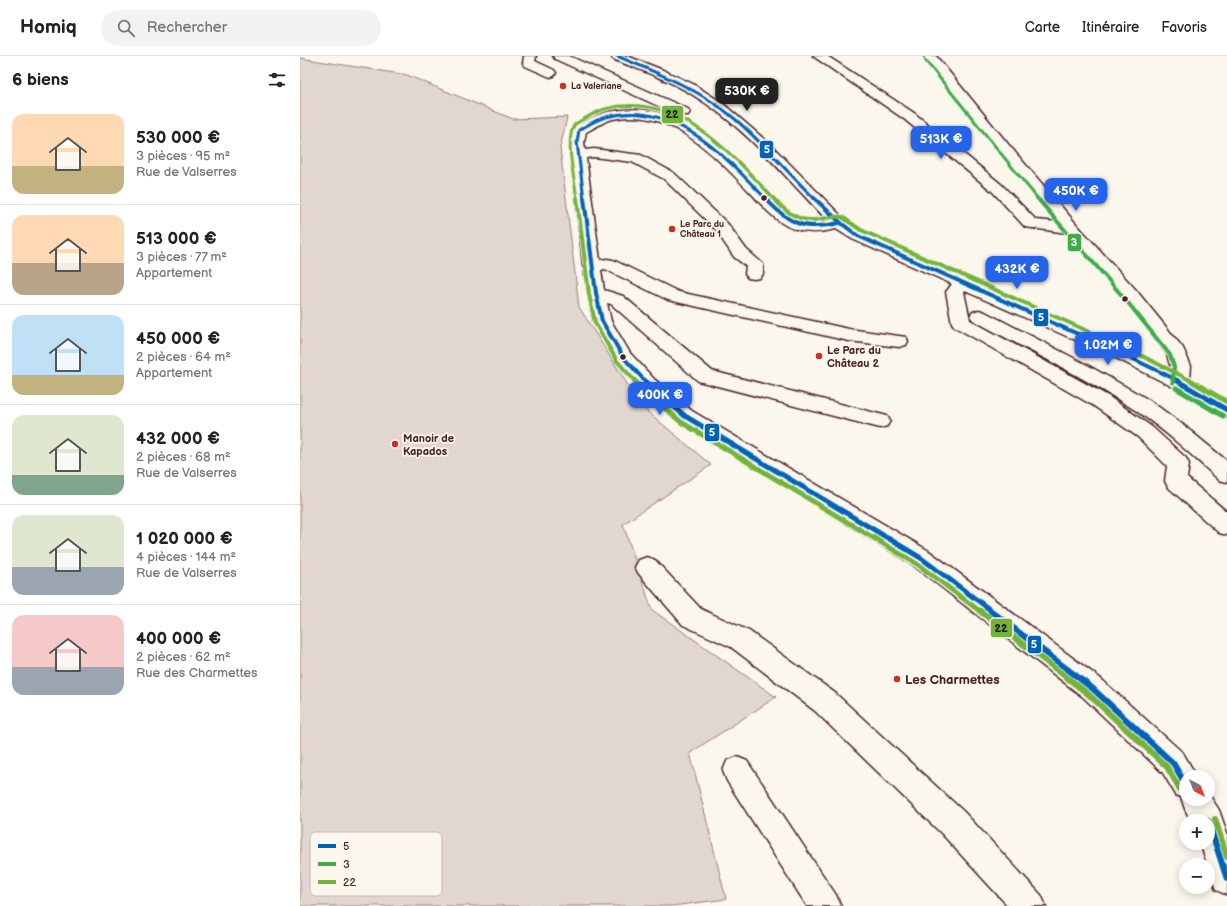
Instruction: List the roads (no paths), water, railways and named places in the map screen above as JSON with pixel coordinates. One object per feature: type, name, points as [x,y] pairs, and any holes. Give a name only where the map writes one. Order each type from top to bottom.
[{"type":"street","points":[[530,56],[529,63],[550,73]]},
{"type":"street","points":[[559,56],[690,115],[692,122],[688,129]]},
{"type":"street","points":[[617,56],[674,80],[697,92],[740,122],[839,223],[858,236],[1125,355],[1180,382],[1227,410]]},
{"type":"street","points":[[819,56],[909,116],[996,188],[1032,224],[1072,229]]},
{"type":"street","points":[[930,56],[1003,147],[1072,229],[1130,294],[1176,352],[1181,366],[1180,382]]},
{"type":"street","points":[[839,223],[810,228],[796,225],[788,221],[718,152],[688,129],[674,121],[659,116],[642,113],[621,112],[596,121],[579,130],[577,142],[578,155],[596,294],[602,321],[623,358],[653,389],[685,416],[928,563],[1092,688],[1173,763],[1179,773]]},
{"type":"street","points":[[578,155],[594,153],[636,158],[669,176],[721,226],[740,253],[755,264],[754,274]]},
{"type":"street","points":[[592,266],[607,264],[674,296],[849,335],[898,341]]},
{"type":"street","points":[[963,282],[955,292],[961,323],[1101,401],[1145,432],[1178,464],[1176,481],[1227,526]]},
{"type":"street","points":[[596,294],[617,300],[704,376],[880,421]]},
{"type":"street","points":[[957,302],[981,317],[1095,377],[1143,406],[1191,442],[1227,474]]},
{"type":"street","points":[[647,567],[692,617],[740,639],[825,702],[953,822],[1030,906]]},
{"type":"street","points":[[736,771],[825,906]]},
{"type":"street","points":[[1215,842],[1227,879]]},
{"type":"place","name":"La Valeriane","points":[[563,86]]},
{"type":"place","name":"Le Parc du Château 1","points":[[672,229]]},
{"type":"place","name":"Le Parc du Château 2","points":[[819,356]]},
{"type":"place","name":"Manoir de Kapados","points":[[395,444]]},
{"type":"place","name":"Les Charmettes","points":[[897,679]]}]
